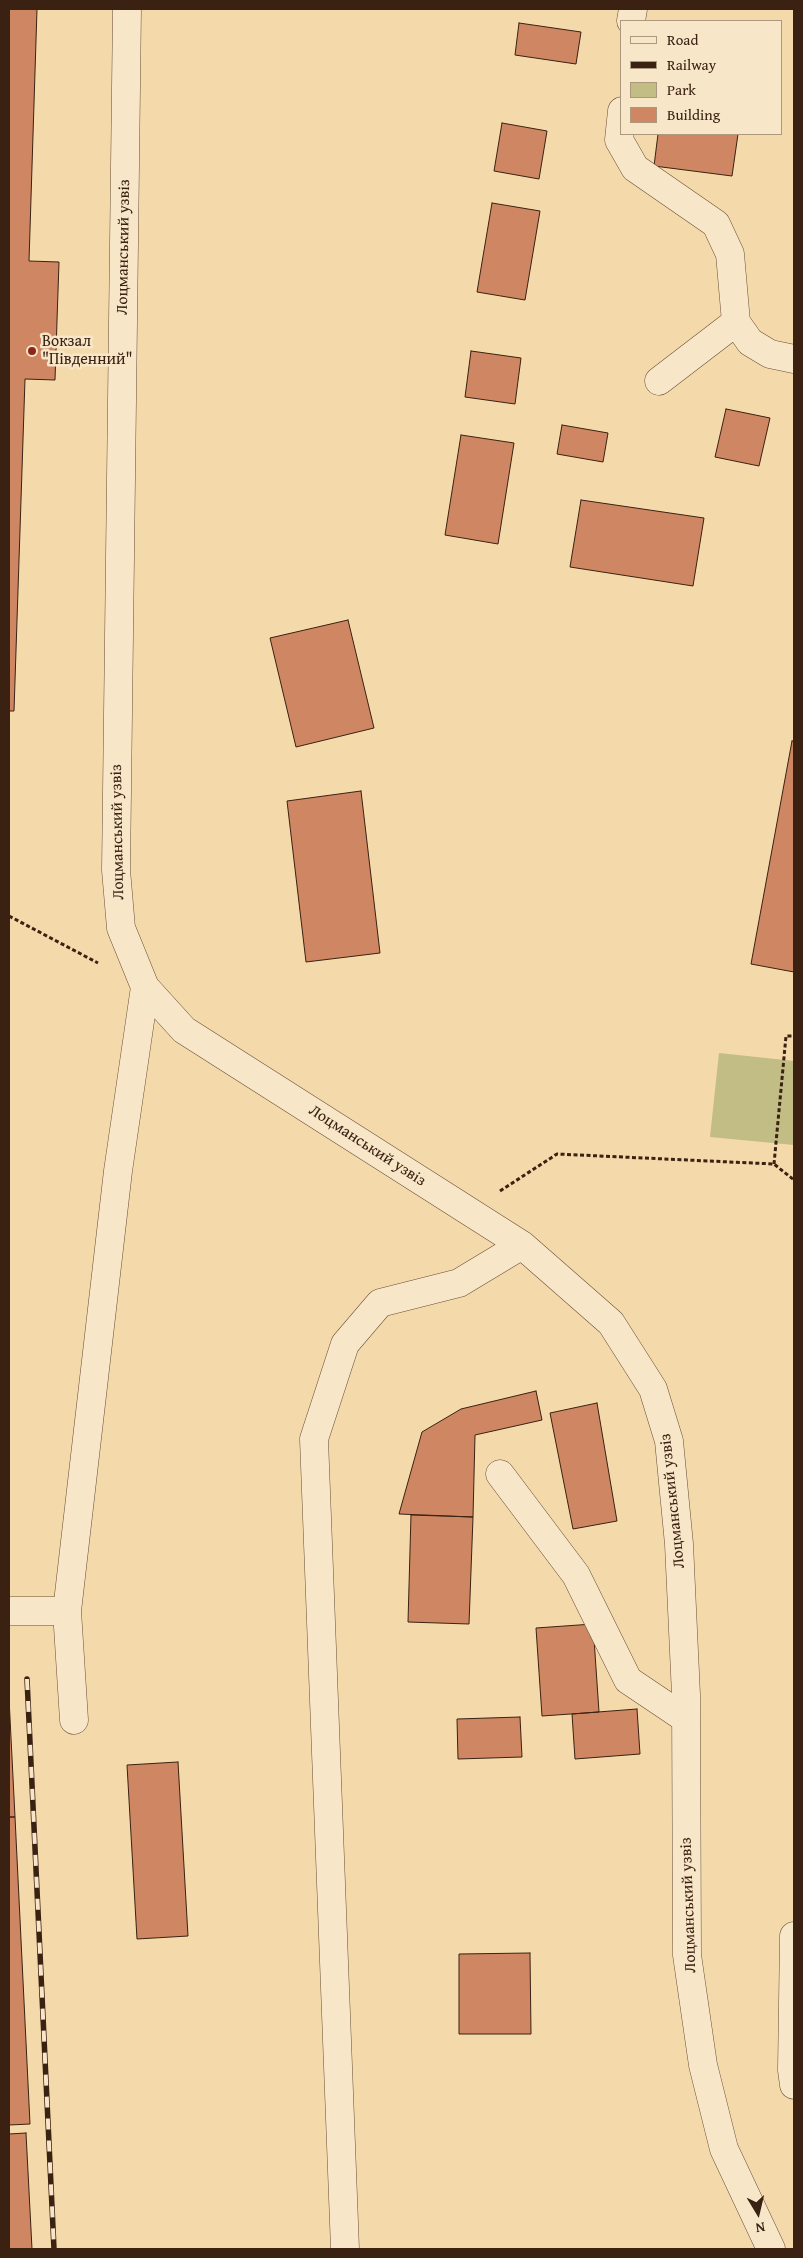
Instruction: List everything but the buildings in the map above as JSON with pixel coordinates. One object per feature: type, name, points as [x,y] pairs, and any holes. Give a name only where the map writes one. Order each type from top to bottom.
[{"type":"street","name":"Лоцманський узвіз","points":[[127,9],[116,870],[121,928],[145,987],[184,1030],[522,1245],[611,1324],[653,1389],[670,1441],[679,1544],[686,1718],[687,1956],[703,2065],[724,2149],[771,2249]]},
{"type":"street","points":[[620,130],[619,140],[635,168],[716,224],[730,254],[736,322],[750,342],[770,354],[794,359]]},
{"type":"street","points":[[659,381],[736,322]]},
{"type":"street","points":[[74,1720],[67,1611],[118,1171],[145,987]]},
{"type":"street","points":[[345,2249],[314,1439],[345,1344],[380,1303],[459,1284],[522,1245]]},
{"type":"street","points":[[500,1474],[576,1575],[628,1680],[686,1718]]},
{"type":"street","points":[[9,1611],[67,1611]]},
{"type":"street","points":[[794,1936],[792,2070],[794,2085]]},
{"type":"path","points":[[9,916],[145,987]]},
{"type":"path","points":[[774,1164],[786,1036],[794,1036]]},
{"type":"path","points":[[468,1212],[557,1154],[774,1164],[794,1180]]},
{"type":"green space","points":[[719,1053],[794,1061],[794,1145],[710,1137]]},
{"type":"railway","points":[[27,1679],[54,2249]]},
{"type":"place","name":"Вокзал \"Південний\"","points":[[32,351]]}]
